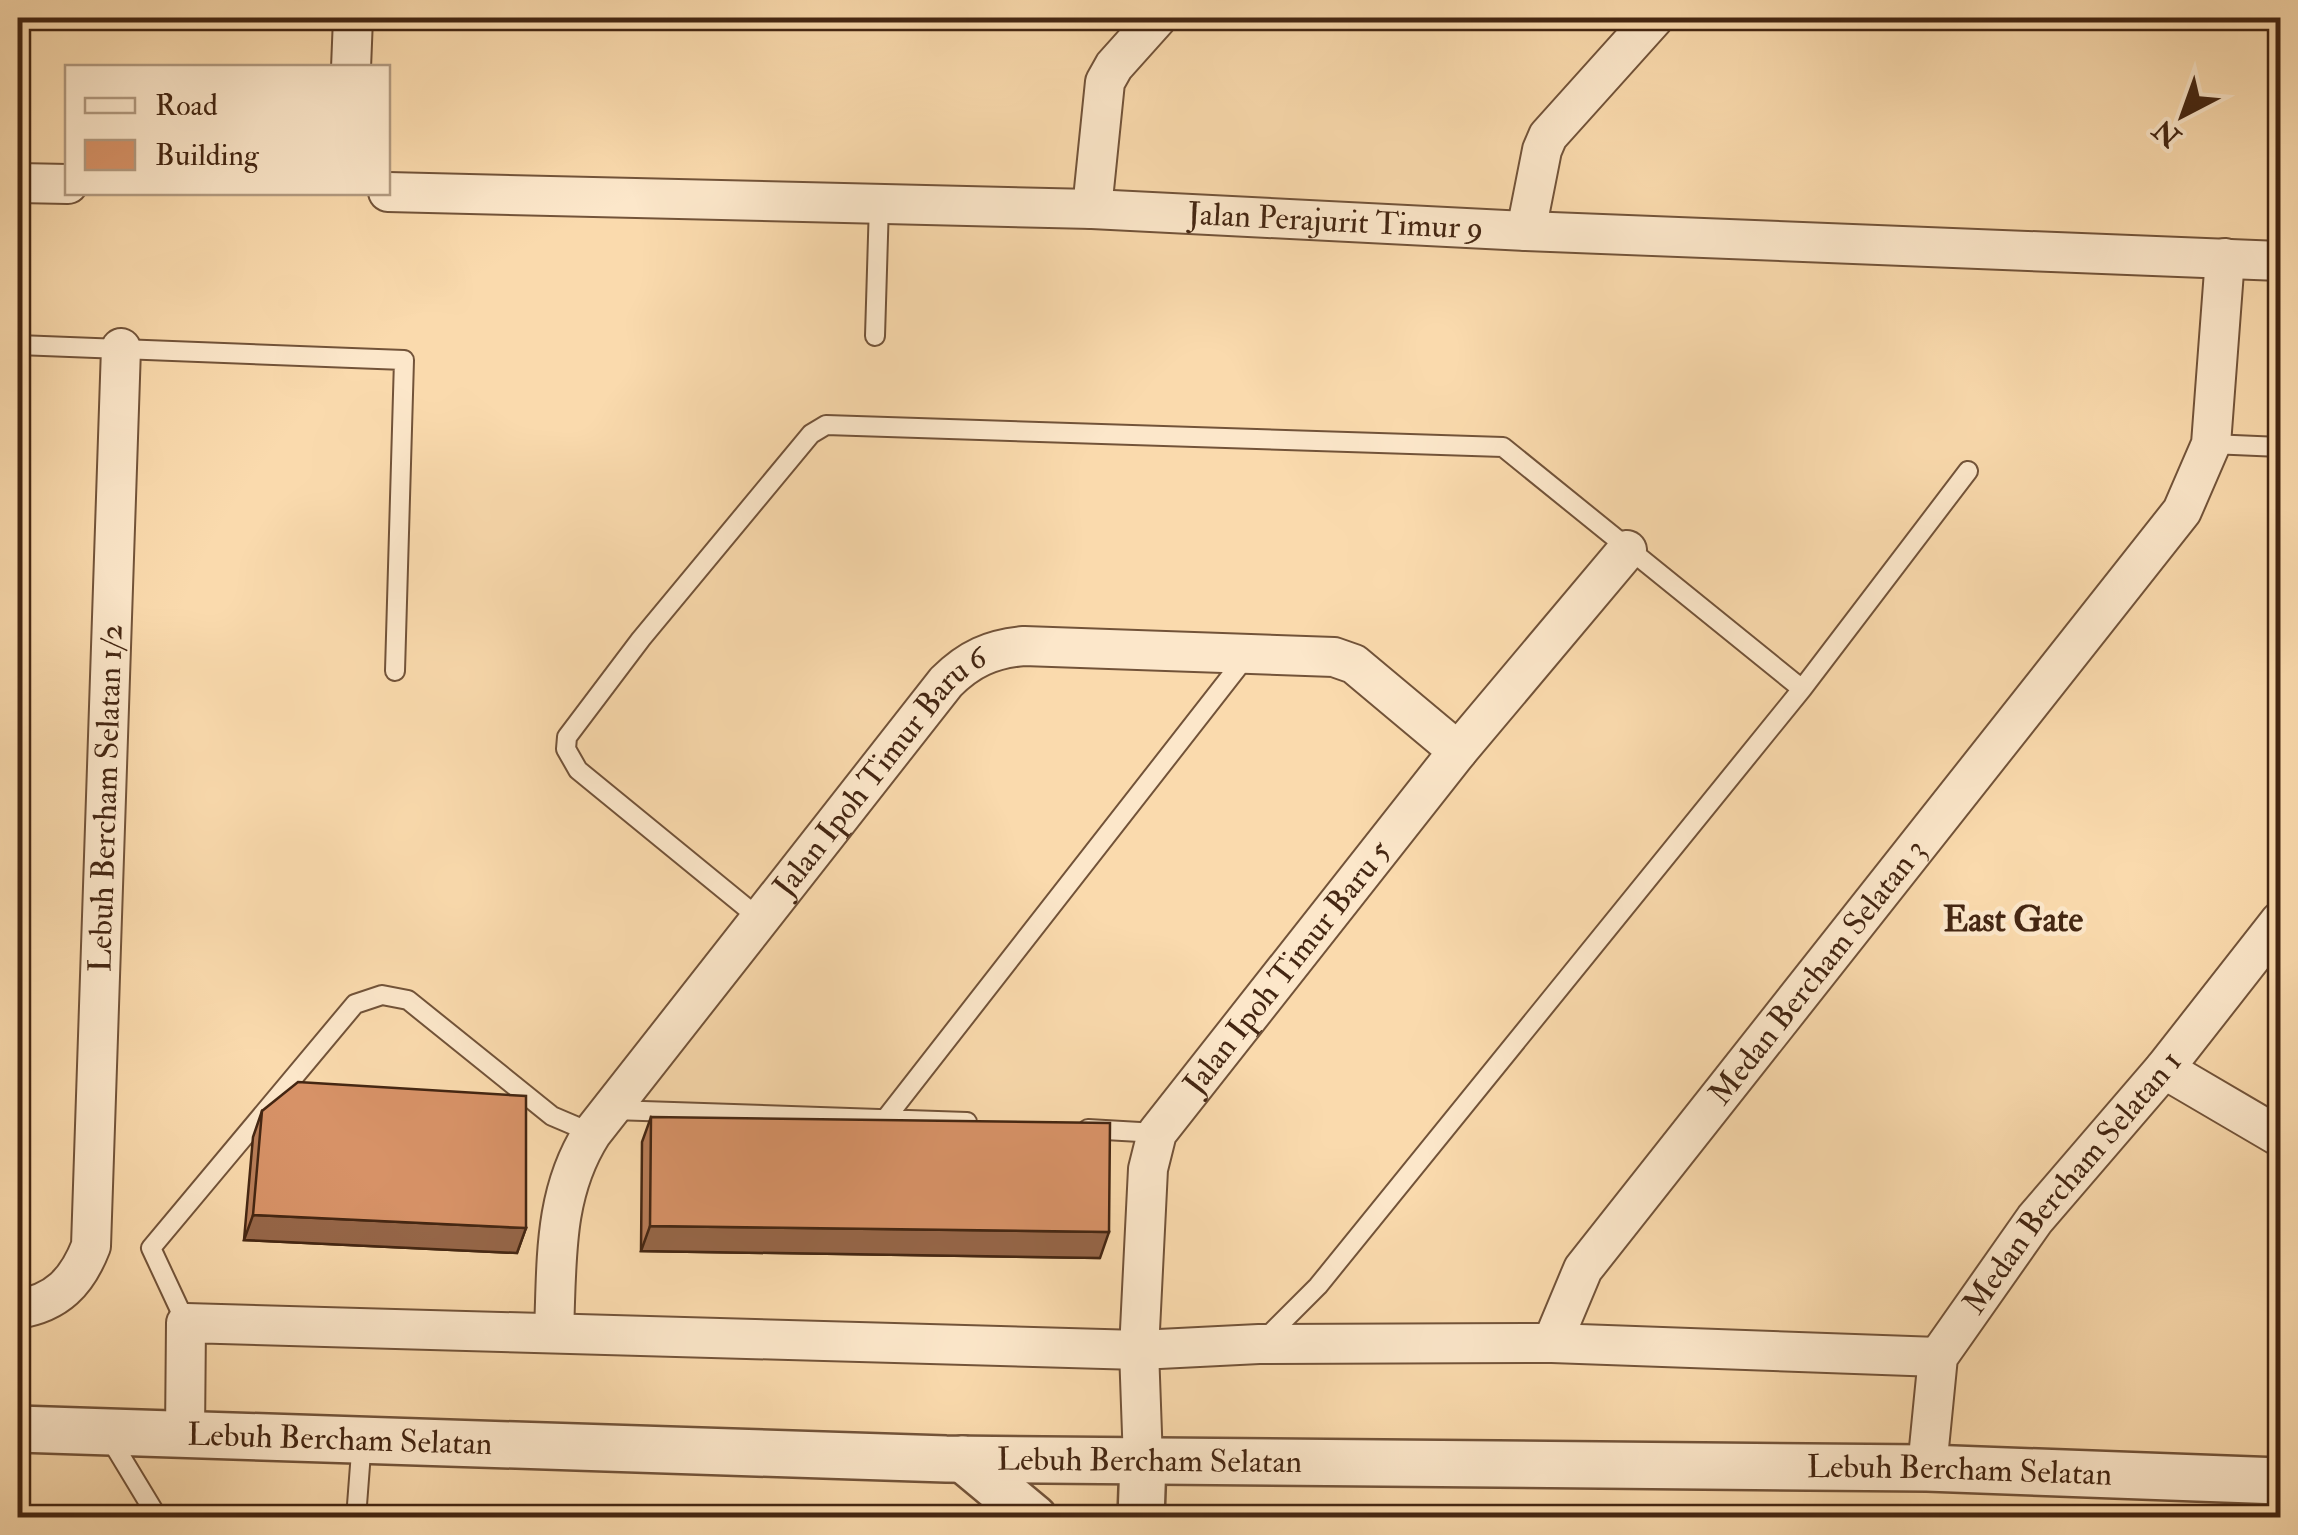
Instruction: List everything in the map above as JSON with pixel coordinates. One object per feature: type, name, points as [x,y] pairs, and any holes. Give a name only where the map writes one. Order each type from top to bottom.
[{"type":"street","points":[[1092,208],[1106,82],[1114,66],[1157,18]]},
{"type":"street","points":[[1526,231],[1548,136],[1654,18]]},
{"type":"street","points":[[351,65],[353,19]]},
{"type":"street","points":[[18,183],[65,184]]},
{"type":"street","name":"Jalan Perajurit Timur 9","points":[[390,192],[1092,208],[1526,231],[2280,261]]},
{"type":"street","name":"Medan Bercham Selatan 3","points":[[1552,1343],[1583,1269],[2182,511],[2211,444],[2225,258]]},
{"type":"street","name":"Lebuh Bercham Selatan 1/2","points":[[18,1309],[44,1304],[66,1290],[82,1270],[92,1246],[121,348]]},
{"type":"street","name":"Jalan Ipoh Timur Baru 5","points":[[1143,1460],[1139,1350],[1148,1169],[1157,1132],[1458,752],[1627,550]]},
{"type":"street","name":"Jalan Ipoh Timur Baru 6","points":[[554,1332],[562,1199],[575,1159],[758,918],[946,682],[972,660],[989,652],[1024,646],[1348,660],[1458,752]]},
{"type":"street","name":"Medan Bercham Selatan 1","points":[[1928,1468],[1938,1357],[2035,1219],[2164,1070],[2280,921]]},
{"type":"street","points":[[2164,1070],[2280,1137]]},
{"type":"street","points":[[186,1434],[186,1323],[1139,1350],[1259,1344],[1552,1343],[1938,1357]]},
{"type":"street","name":"Lebuh Bercham Selatan","points":[[18,1429],[962,1459],[1928,1468],[2280,1481]]},
{"type":"street","points":[[962,1459],[1034,1518]]},
{"type":"street","points":[[1142,1518],[1143,1460]]},
{"type":"lane","points":[[268,18],[353,19]]},
{"type":"lane","points":[[875,336],[879,204]]},
{"type":"lane","points":[[18,345],[404,360],[395,671]]},
{"type":"lane","points":[[758,918],[578,770],[566,749],[567,737],[641,639],[810,434],[826,424],[1503,448],[1516,454],[1627,550],[1802,690]]},
{"type":"lane","points":[[2211,444],[2280,447]]},
{"type":"lane","points":[[1259,1344],[1318,1286],[1802,690],[1968,471]]},
{"type":"lane","points":[[886,1118],[1250,653]]},
{"type":"lane","points":[[186,1323],[151,1248],[355,1004],[382,995],[408,1000],[552,1116],[601,1121],[886,1118],[983,1123]]},
{"type":"lane","points":[[1060,1127],[1157,1132]]},
{"type":"lane","points":[[106,1432],[158,1518]]},
{"type":"lane","points":[[356,1518],[362,1439]]},
{"type":"building","points":[[298,1082],[526,1096],[526,1228],[253,1215],[262,1111]]},
{"type":"building","points":[[651,1117],[1110,1123],[1109,1232],[650,1226]]},
{"type":"district","name":"East Gate","points":[[2013,920]]}]
